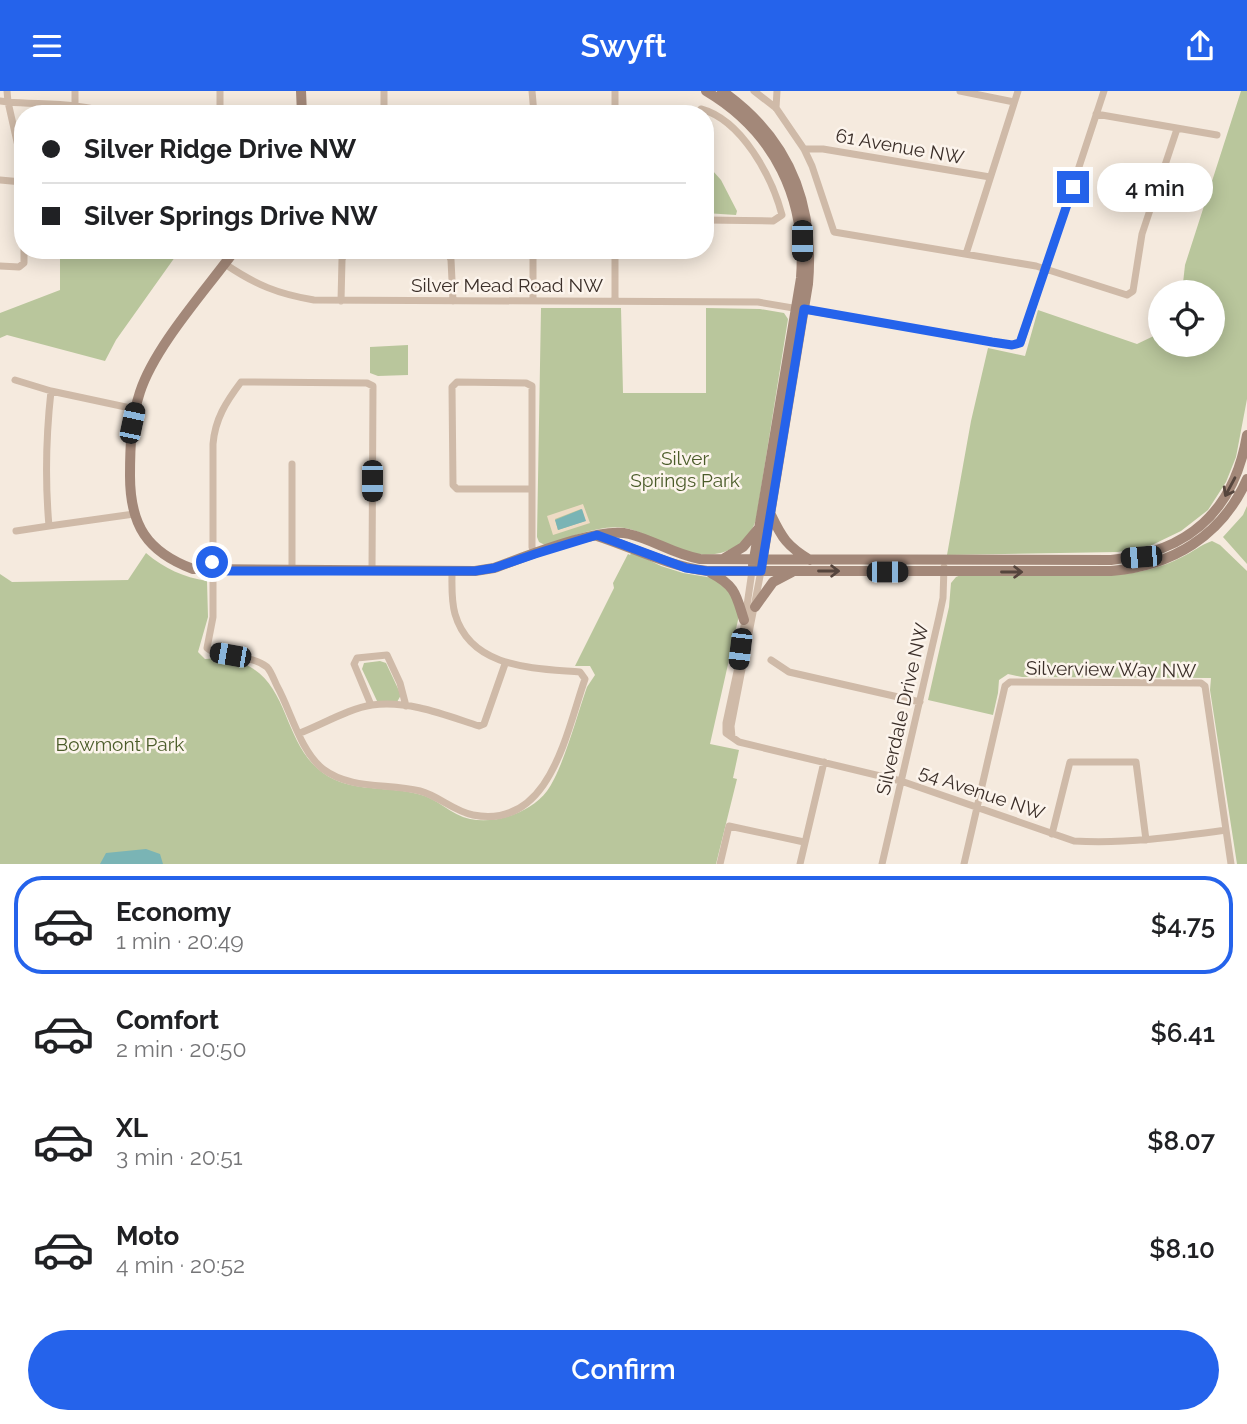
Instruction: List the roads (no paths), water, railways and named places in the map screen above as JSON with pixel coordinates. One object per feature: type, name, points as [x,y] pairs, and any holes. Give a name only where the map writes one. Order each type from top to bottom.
[{"type":"street","points":[[7,91],[4,102],[14,136]]},
{"type":"street","points":[[706,91],[751,125],[773,153],[789,183],[802,241],[800,308],[771,514],[744,620],[738,667],[726,723],[726,733],[732,737]]},
{"type":"street","points":[[722,91],[761,124],[780,149],[797,183],[810,237],[810,269],[800,308],[759,528],[755,607],[731,726],[732,737]]},
{"type":"street","points":[[754,91],[776,108],[804,149],[834,232],[1045,269],[1127,295],[1133,291],[1142,235],[1177,129]]},
{"type":"street","points":[[776,108],[777,91]]},
{"type":"street","points":[[960,91],[1014,102]]},
{"type":"street","points":[[965,254],[1018,91]]},
{"type":"street","points":[[1045,269],[1104,91]]},
{"type":"street","points":[[4,102],[57,105]]},
{"type":"street","points":[[714,114],[751,149],[777,195],[782,215],[773,221],[714,220]]},
{"type":"street","points":[[1096,114],[1217,135]]},
{"type":"street","name":"61 Avenue NW","points":[[804,149],[823,149],[990,177]]},
{"type":"street","points":[[0,266],[19,267],[24,263],[24,259]]},
{"type":"street","points":[[229,259],[162,348],[141,389],[135,409],[130,446],[130,488],[134,514],[148,541],[159,553],[193,569],[452,571],[494,568],[606,532],[627,533],[682,556],[793,571],[1111,572],[1152,565],[1189,548],[1209,533],[1229,511],[1247,479]]},
{"type":"street","points":[[341,301],[342,259]]},
{"type":"street","points":[[451,259],[453,301]]},
{"type":"street","points":[[533,259],[533,301]]},
{"type":"street","points":[[615,259],[615,301]]},
{"type":"street","name":"Silver Mead Road NW","points":[[225,264],[260,286],[285,295],[314,300],[758,302],[1012,345],[1020,343],[1045,269]]},
{"type":"street","points":[[15,380],[51,391],[135,409]]},
{"type":"street","points":[[372,571],[373,386],[367,383],[241,382],[227,400],[215,425],[212,445],[212,617],[207,647],[212,652],[248,658],[267,668],[288,705],[308,754],[323,769],[344,781],[402,787],[427,793],[457,810],[473,815],[510,813],[538,794],[553,772],[585,679],[580,672],[505,664],[488,656],[472,643],[456,617],[452,600],[452,571]]},
{"type":"street","points":[[532,489],[457,489],[453,485],[452,387],[457,382],[526,383],[533,386],[532,547],[535,554]]},
{"type":"street","points":[[49,526],[46,491],[47,421],[51,391]]},
{"type":"street","points":[[707,571],[810,560],[1111,560],[1141,557],[1162,550],[1196,530],[1213,513],[1231,486],[1240,465],[1247,435]]},
{"type":"street","points":[[292,464],[292,570]]},
{"type":"street","points":[[16,531],[134,514]]},
{"type":"street","points":[[771,514],[783,540],[810,560]]},
{"type":"street","points":[[722,560],[743,547],[759,528]]},
{"type":"street","points":[[597,535],[673,564],[707,571],[725,580],[739,601],[744,620]]},
{"type":"street","name":"Silverdale Drive NW","points":[[882,864],[943,598],[944,560]]},
{"type":"street","points":[[755,607],[773,582],[793,571]]},
{"type":"street","points":[[371,705],[354,664],[357,658],[387,655],[400,683],[405,706]]},
{"type":"street","points":[[771,660],[789,672],[920,702]]},
{"type":"street","points":[[300,733],[371,705],[431,710],[479,726],[484,724],[505,664]]},
{"type":"street","name":"Silverview Way NW","points":[[977,808],[1005,686],[1010,682],[1201,683],[1205,686],[1231,864]]},
{"type":"street","name":"54 Avenue NW","points":[[732,737],[739,742],[901,781],[1074,841],[1098,843],[1146,840],[1226,830]]},
{"type":"street","points":[[800,864],[824,762]]},
{"type":"street","points":[[1052,834],[1070,762],[1136,762],[1146,840]]},
{"type":"street","points":[[964,864],[977,808]]},
{"type":"street","points":[[720,864],[729,825],[804,842]]},
{"type":"water","points":[[582,509],[586,521],[558,530],[555,520]]},
{"type":"water","points":[[146,849],[160,854],[163,864],[100,864],[106,853]]},
{"type":"park label","name":"Silver Springs Park","points":[[685,469]]},
{"type":"park label","name":"Bowmont Park","points":[[120,744]]}]
